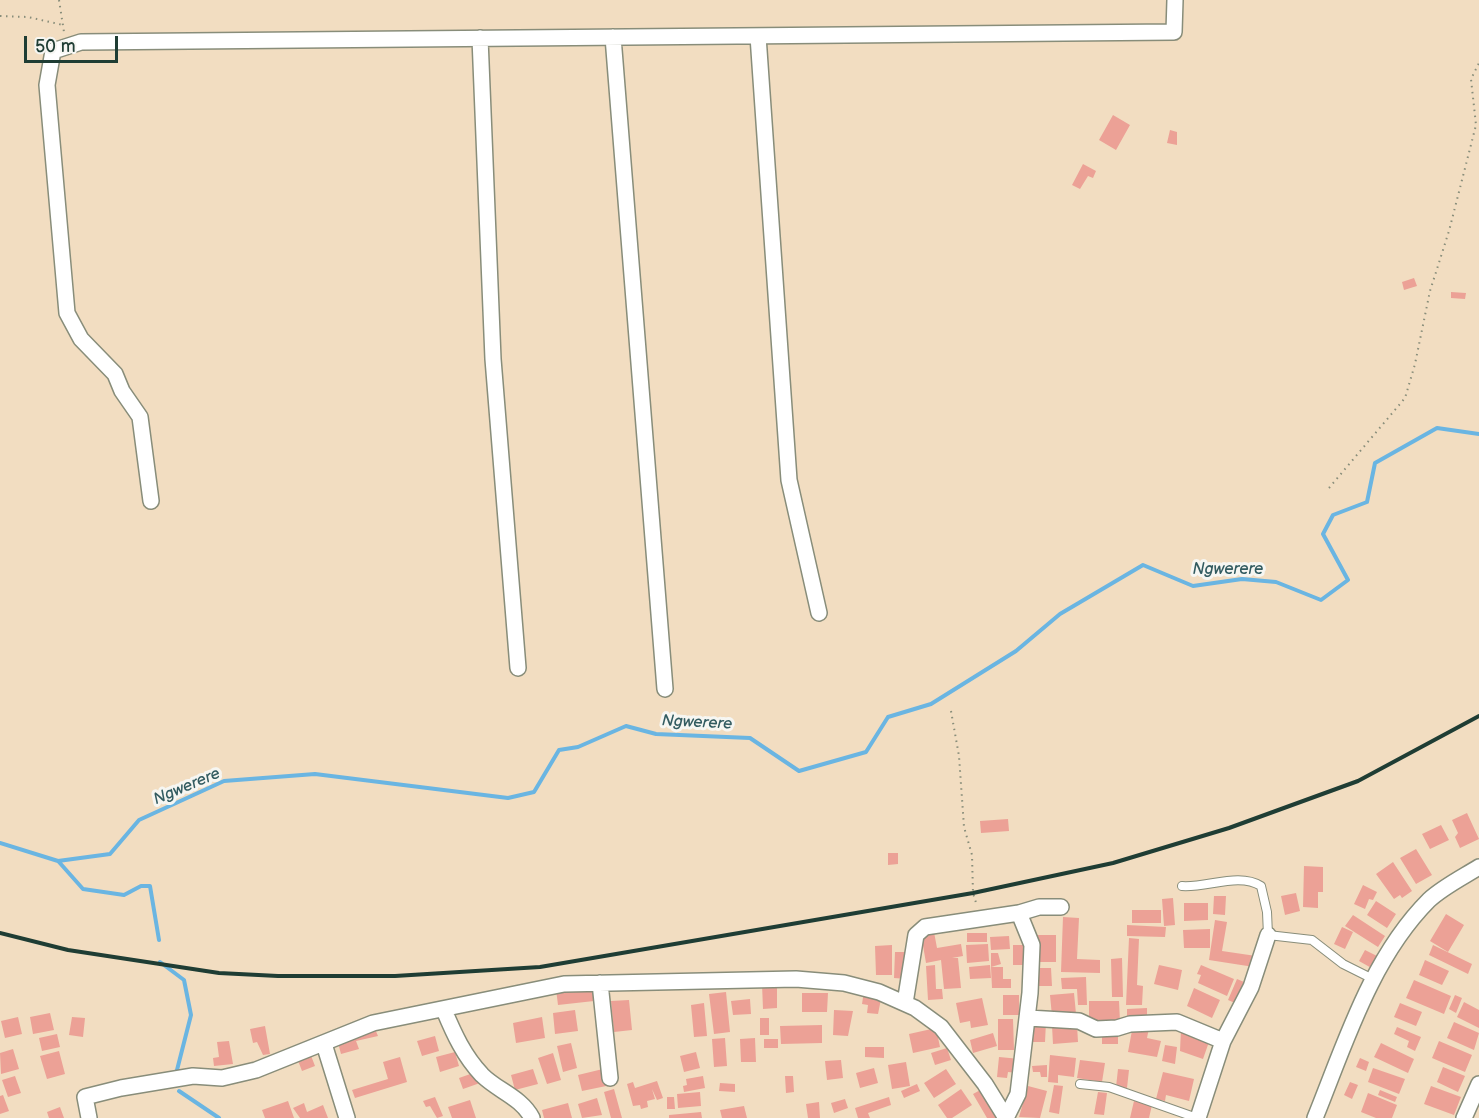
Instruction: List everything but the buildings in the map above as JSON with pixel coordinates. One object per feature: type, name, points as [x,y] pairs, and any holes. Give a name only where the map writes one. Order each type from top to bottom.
[{"type":"street","points":[[151,501],[140,417],[122,391],[115,375],[81,339],[67,313],[47,85],[53,51],[81,42],[1174,32],[1174,0]]},
{"type":"street","points":[[758,36],[789,480],[819,613]]},
{"type":"street","points":[[614,37],[665,689]]},
{"type":"street","points":[[480,38],[492,359],[518,669]]},
{"type":"street","points":[[1315,1118],[1373,979],[1405,930],[1430,898],[1479,867]]},
{"type":"street","points":[[905,1003],[916,935],[925,927],[1019,913],[1040,907],[1060,907]]},
{"type":"street","points":[[1006,1118],[1018,1094],[1028,1018],[1032,945],[1019,913]]},
{"type":"street","points":[[1198,1118],[1223,1041],[1251,987],[1268,934]]},
{"type":"street","points":[[89,1118],[85,1097],[121,1088],[193,1076],[222,1078],[256,1070],[324,1044],[340,1034],[374,1023],[564,984],[806,980],[844,983],[879,992],[905,1003],[940,1027],[985,1084],[1006,1118]]},
{"type":"street","points":[[600,983],[610,1078]]},
{"type":"street","points":[[444,1010],[458,1044],[483,1076],[527,1107],[532,1118]]},
{"type":"street","points":[[1028,1018],[1079,1021],[1096,1029],[1177,1022],[1223,1041]]},
{"type":"street","points":[[324,1044],[347,1118]]},
{"type":"street","points":[[1464,1118],[1479,1084]]},
{"type":"lane","points":[[1182,886],[1199,887],[1216,882],[1252,881],[1261,886],[1265,898],[1268,934],[1312,940],[1336,959],[1373,979]]},
{"type":"lane","points":[[1080,1084],[1109,1087],[1198,1118]]},
{"type":"path","points":[[59,0],[67,46]]},
{"type":"path","points":[[0,16],[28,17],[63,25]]},
{"type":"path","points":[[1329,488],[1405,398],[1415,364],[1430,291],[1449,231],[1476,125],[1471,78],[1479,63]]},
{"type":"path","points":[[951,711],[959,756],[964,827],[972,855],[973,893]]},
{"type":"waterway","name":"Ngwerere","points":[[0,843],[58,861],[110,854],[139,820],[224,781],[315,774],[508,798],[534,792],[559,750],[578,747],[626,726],[656,734],[750,738],[799,771],[866,752],[888,717],[931,704],[1016,651],[1060,614],[1143,565],[1193,586],[1242,579],[1276,582],[1321,600],[1348,580],[1323,534],[1333,515],[1367,502],[1375,463],[1437,428],[1479,434]]},
{"type":"waterway","points":[[59,862],[83,889],[124,895],[141,886],[150,886],[159,940]]},
{"type":"waterway","points":[[160,962],[184,980],[191,1015],[177,1070]]},
{"type":"waterway","points":[[179,1091],[219,1118]]},
{"type":"railway","points":[[0,933],[68,950],[219,973],[278,976],[395,976],[540,967],[973,893],[1113,863],[1229,828],[1358,781],[1479,716]]}]
